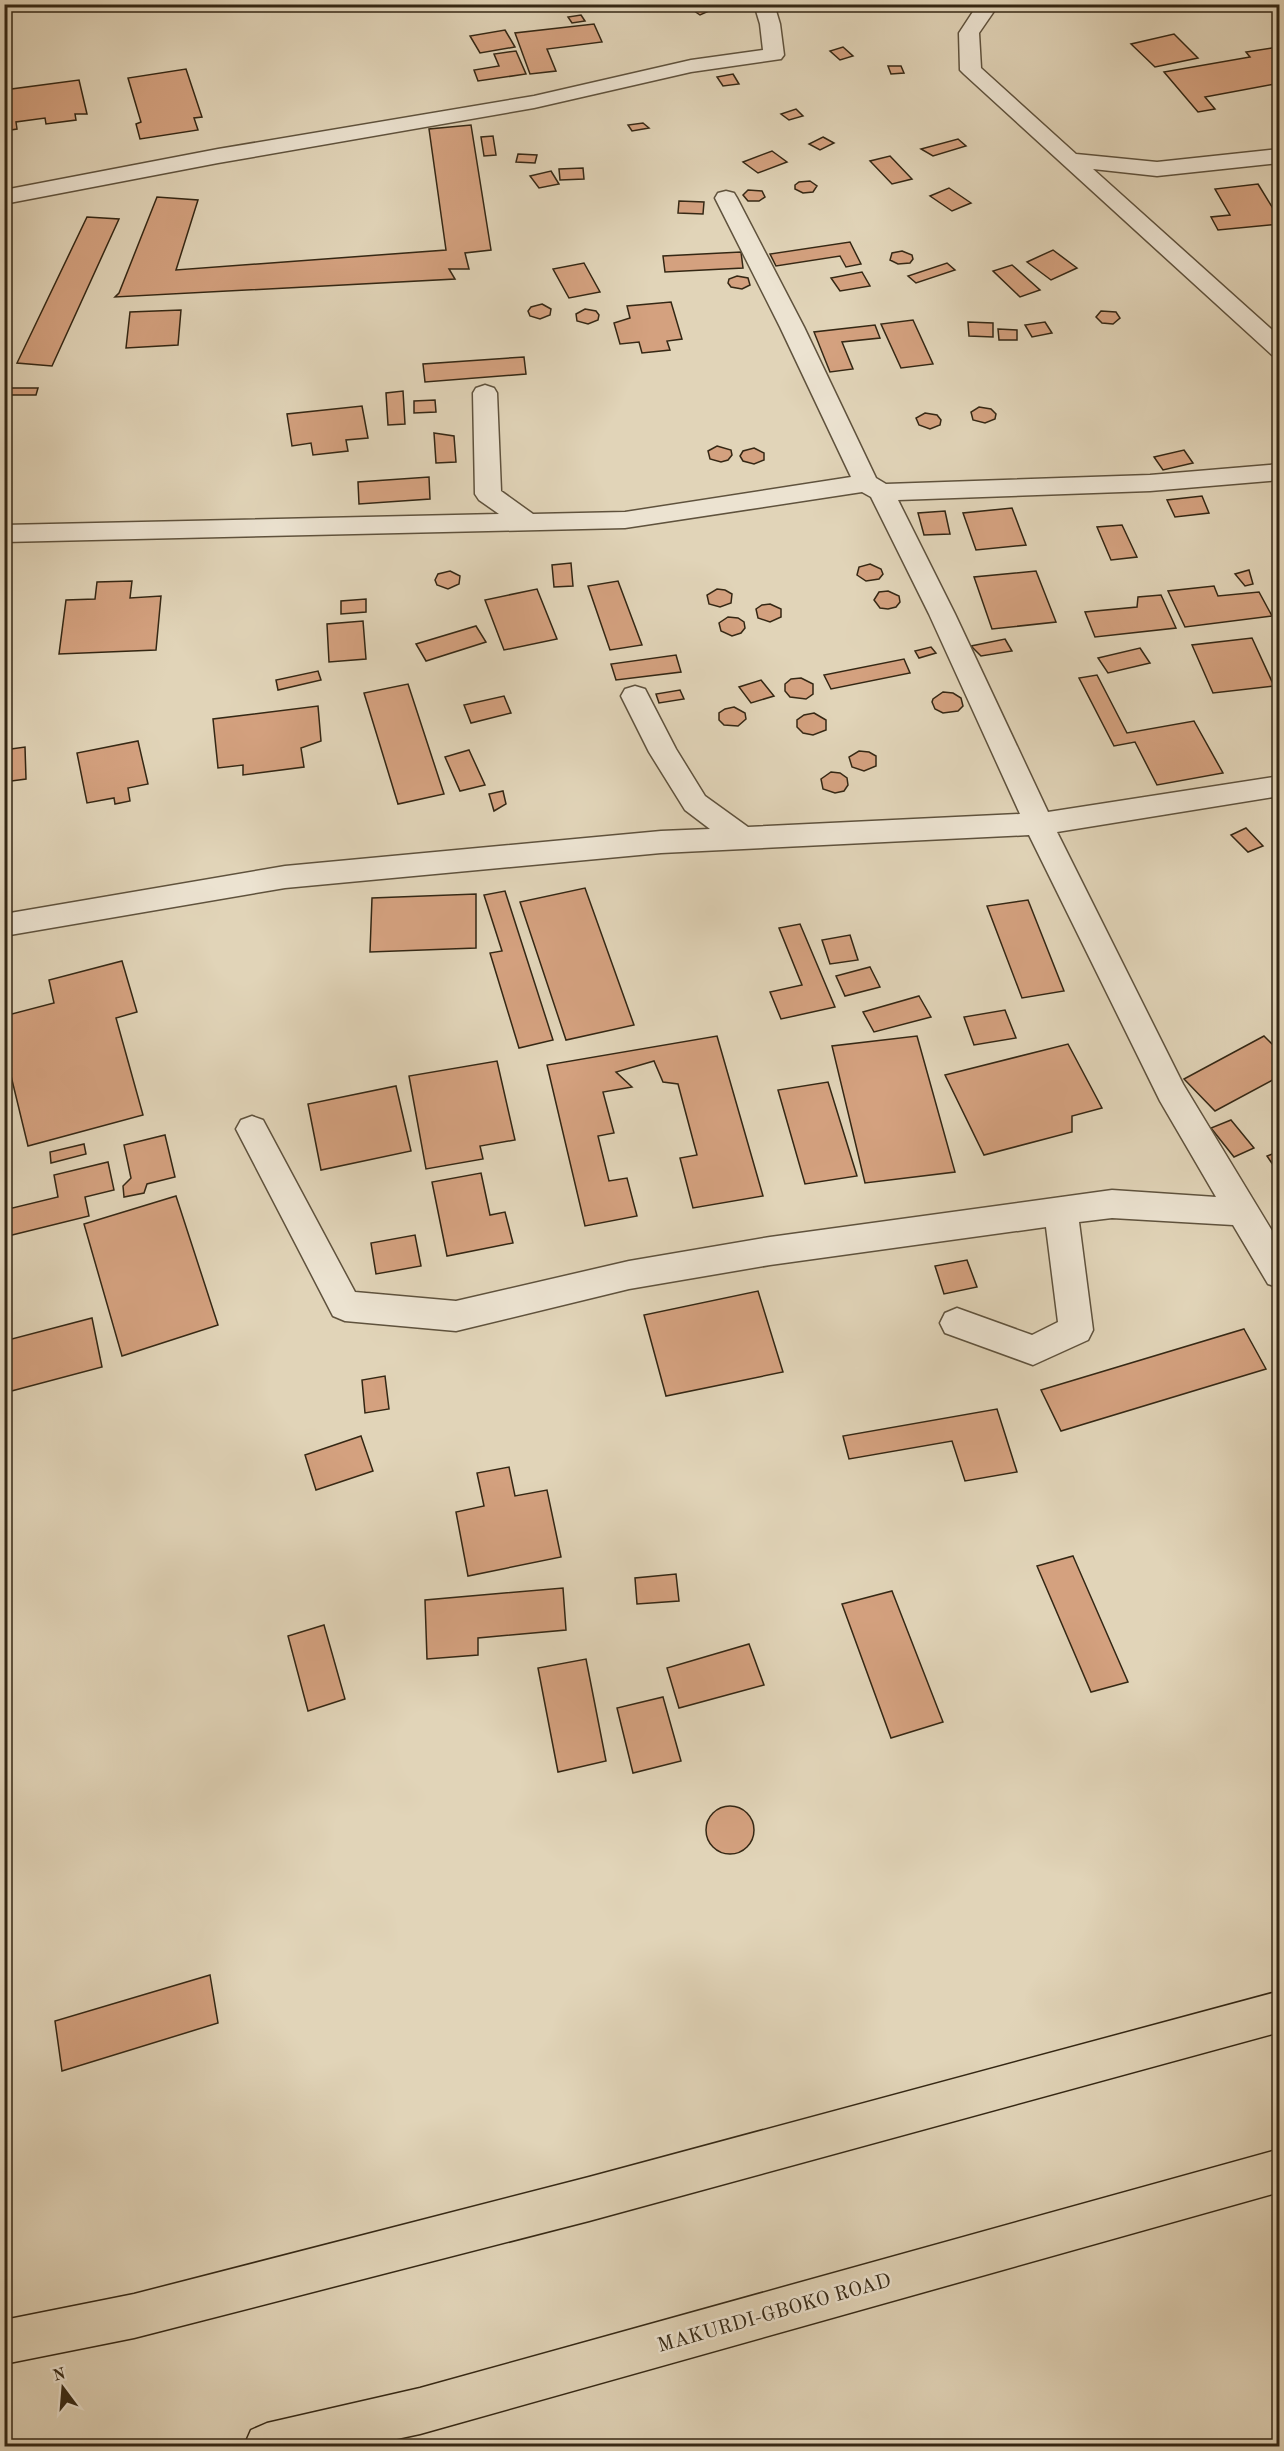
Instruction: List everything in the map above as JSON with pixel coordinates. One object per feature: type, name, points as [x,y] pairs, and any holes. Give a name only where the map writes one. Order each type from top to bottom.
[{"type":"main road","points":[[4,2342],[134,2316],[577,2202],[1280,2011]]},
{"type":"main road","name":"MAKURDI-GBOKO ROAD","points":[[267,2446],[420,2411],[1280,2170]]},
{"type":"street","points":[[4,197],[218,156],[534,102],[691,66],[774,55],[770,24],[764,4]]},
{"type":"street","points":[[988,4],[969,33],[971,70],[1072,159],[1280,350]]},
{"type":"street","points":[[1072,159],[1157,169],[1280,156]]},
{"type":"street","points":[[726,198],[873,488],[942,614],[1041,824],[1052,853],[1171,1092],[1280,1274]]},
{"type":"street","points":[[485,393],[488,494],[527,522]]},
{"type":"street","points":[[4,534],[624,520],[873,488],[1150,483],[1280,472]]},
{"type":"street","points":[[634,696],[663,752],[695,802],[742,838]]},
{"type":"street","points":[[4,925],[285,877],[661,842],[1041,824],[1280,786]]},
{"type":"street","points":[[252,1129],[345,1305],[456,1316],[629,1275],[770,1251],[1112,1204],[1243,1212]]},
{"type":"street","points":[[957,1323],[1033,1350],[1076,1330],[1061,1212]]},
{"type":"building","points":[[510,4],[528,4],[528,9],[510,9]]},
{"type":"building","points":[[703,4],[711,10],[700,15],[687,6]]},
{"type":"building","points":[[581,15],[585,21],[572,23],[568,17]]},
{"type":"building","points":[[594,24],[602,42],[547,49],[556,71],[530,74],[515,33]]},
{"type":"building","points":[[505,30],[515,47],[480,53],[470,36]]},
{"type":"building","points":[[1174,34],[1198,58],[1155,67],[1131,44]]},
{"type":"building","points":[[843,47],[853,56],[840,60],[830,51]]},
{"type":"building","points":[[1278,47],[1280,83],[1205,97],[1215,109],[1198,112],[1164,72],[1250,57],[1246,52]]},
{"type":"building","points":[[516,51],[526,74],[478,81],[474,70],[499,66],[494,54]]},
{"type":"building","points":[[888,66],[901,66],[904,73],[891,74]]},
{"type":"building","points":[[186,69],[202,117],[194,118],[198,130],[140,139],[136,124],[141,122],[128,78]]},
{"type":"building","points":[[733,74],[739,84],[723,86],[717,77]]},
{"type":"building","points":[[79,80],[87,114],[75,114],[76,120],[46,124],[45,118],[16,122],[17,129],[4,131],[4,90]]},
{"type":"building","points":[[796,109],[803,116],[789,120],[781,114]]},
{"type":"building","points":[[643,123],[649,128],[632,131],[628,125]]},
{"type":"building","points":[[471,125],[491,250],[465,253],[469,269],[449,269],[455,279],[115,297],[119,293],[157,197],[198,200],[176,270],[446,250],[429,129]]},
{"type":"building","points":[[493,136],[496,155],[484,156],[481,137]]},
{"type":"building","points":[[823,137],[834,143],[820,150],[809,144]]},
{"type":"building","points":[[958,139],[966,146],[933,156],[921,149]]},
{"type":"building","points":[[772,151],[787,162],[758,173],[743,162]]},
{"type":"building","points":[[518,154],[537,155],[535,163],[516,162]]},
{"type":"building","points":[[890,156],[912,179],[892,184],[870,161]]},
{"type":"building","points":[[583,168],[584,179],[560,180],[559,169]]},
{"type":"building","points":[[551,171],[559,184],[539,188],[530,176]]},
{"type":"building","points":[[810,181],[817,186],[813,192],[803,193],[795,189],[795,185],[799,182]]},
{"type":"building","points":[[1258,184],[1280,220],[1280,224],[1218,230],[1211,217],[1230,215],[1215,189]]},
{"type":"building","points":[[949,188],[971,203],[952,211],[930,196]]},
{"type":"building","points":[[748,190],[762,191],[765,197],[759,201],[748,201],[743,195]]},
{"type":"building","points":[[679,201],[704,202],[703,214],[678,213]]},
{"type":"building","points":[[87,217],[119,219],[52,366],[17,363]]},
{"type":"building","points":[[850,242],[861,264],[846,267],[840,256],[776,266],[770,254]]},
{"type":"building","points":[[1053,250],[1077,268],[1051,280],[1027,262]]},
{"type":"building","points":[[902,251],[912,255],[913,259],[910,263],[898,264],[890,260],[892,253]]},
{"type":"building","points":[[741,252],[743,268],[665,272],[663,256]]},
{"type":"building","points":[[584,263],[600,292],[569,298],[553,269]]},
{"type":"building","points":[[947,263],[955,270],[916,283],[908,276]]},
{"type":"building","points":[[1012,265],[1040,290],[1020,297],[993,271]]},
{"type":"building","points":[[862,272],[870,286],[840,291],[831,278]]},
{"type":"building","points":[[737,276],[748,278],[750,285],[742,289],[731,287],[728,283],[729,279]]},
{"type":"building","points":[[671,302],[682,339],[667,341],[670,350],[642,353],[639,342],[620,344],[614,323],[630,318],[627,306]]},
{"type":"building","points":[[542,304],[551,309],[550,315],[540,319],[530,316],[528,311],[531,307]]},
{"type":"building","points":[[585,309],[596,311],[599,315],[598,320],[588,324],[577,321],[576,314]]},
{"type":"building","points":[[181,310],[178,345],[126,348],[130,312]]},
{"type":"building","points":[[1101,311],[1116,312],[1120,318],[1113,324],[1102,323],[1096,317]]},
{"type":"building","points":[[913,320],[933,364],[901,368],[881,324]]},
{"type":"building","points":[[968,322],[993,323],[993,337],[969,336]]},
{"type":"building","points":[[1045,322],[1052,333],[1032,337],[1025,325]]},
{"type":"building","points":[[875,325],[880,338],[842,342],[853,369],[830,372],[814,332]]},
{"type":"building","points":[[998,329],[1017,330],[1017,340],[999,340]]},
{"type":"building","points":[[524,357],[526,374],[425,382],[423,364]]},
{"type":"building","points":[[4,388],[38,388],[36,395],[4,395]]},
{"type":"building","points":[[403,391],[405,424],[388,425],[386,393]]},
{"type":"building","points":[[435,400],[436,412],[414,413],[414,401]]},
{"type":"building","points":[[362,406],[368,438],[346,440],[348,451],[313,455],[311,443],[292,446],[287,414]]},
{"type":"building","points":[[979,407],[991,409],[996,414],[995,419],[985,423],[973,420],[971,412]]},
{"type":"building","points":[[925,413],[937,415],[941,420],[940,425],[930,429],[919,425],[916,418]]},
{"type":"building","points":[[434,433],[454,436],[456,462],[436,463]]},
{"type":"building","points":[[717,446],[731,450],[732,455],[728,460],[721,462],[710,459],[708,451]]},
{"type":"building","points":[[754,448],[764,453],[764,460],[754,464],[743,461],[740,456],[743,451]]},
{"type":"building","points":[[1184,450],[1193,463],[1163,470],[1154,457]]},
{"type":"building","points":[[429,477],[430,499],[359,504],[358,482]]},
{"type":"building","points":[[1202,496],[1209,513],[1175,517],[1167,500]]},
{"type":"building","points":[[1012,508],[1026,545],[976,550],[963,513]]},
{"type":"building","points":[[945,511],[950,534],[924,535],[918,513]]},
{"type":"building","points":[[1122,525],[1137,557],[1111,560],[1097,527]]},
{"type":"building","points":[[571,563],[573,586],[554,587],[552,565]]},
{"type":"building","points":[[870,564],[881,569],[883,574],[879,579],[866,581],[857,575],[859,567]]},
{"type":"building","points":[[1249,570],[1253,584],[1245,586],[1235,574]]},
{"type":"building","points":[[450,571],[460,576],[459,584],[448,589],[437,585],[435,580],[438,574]]},
{"type":"building","points":[[1036,571],[1056,622],[992,629],[974,577]]},
{"type":"building","points":[[132,581],[130,598],[161,596],[156,650],[59,654],[66,600],[95,599],[97,582]]},
{"type":"building","points":[[618,581],[642,645],[610,650],[588,586]]},
{"type":"building","points":[[1214,586],[1218,596],[1259,592],[1272,616],[1185,627],[1168,591]]},
{"type":"building","points":[[537,589],[557,639],[504,650],[485,600]]},
{"type":"building","points":[[717,589],[732,594],[731,603],[720,607],[709,604],[707,595]]},
{"type":"building","points":[[888,591],[899,596],[900,602],[896,607],[880,608],[874,600],[879,592]]},
{"type":"building","points":[[1161,595],[1176,628],[1095,637],[1085,612],[1137,607],[1138,597]]},
{"type":"building","points":[[366,599],[366,612],[341,614],[341,601]]},
{"type":"building","points":[[770,604],[781,609],[781,617],[770,622],[758,618],[756,609]]},
{"type":"building","points":[[728,617],[738,618],[744,622],[745,628],[741,633],[732,636],[721,631],[719,623]]},
{"type":"building","points":[[363,621],[366,659],[329,662],[327,624]]},
{"type":"building","points":[[476,626],[486,642],[426,661],[416,644]]},
{"type":"building","points":[[1252,638],[1274,686],[1213,693],[1192,645]]},
{"type":"building","points":[[1005,639],[1012,651],[981,656],[971,646]]},
{"type":"building","points":[[931,647],[936,653],[919,658],[915,651]]},
{"type":"building","points":[[1140,648],[1150,663],[1108,673],[1098,658]]},
{"type":"building","points":[[676,655],[681,672],[616,680],[611,664]]},
{"type":"building","points":[[904,659],[910,673],[831,689],[824,675]]},
{"type":"building","points":[[318,671],[321,680],[278,690],[276,680]]},
{"type":"building","points":[[1097,675],[1127,733],[1194,721],[1223,773],[1157,785],[1135,742],[1114,746],[1079,678]]},
{"type":"building","points":[[801,678],[813,684],[813,694],[806,699],[790,697],[785,691],[785,684],[791,679]]},
{"type":"building","points":[[761,680],[774,696],[751,703],[739,687]]},
{"type":"building","points":[[408,684],[444,794],[398,804],[364,693]]},
{"type":"building","points":[[680,690],[684,699],[659,703],[656,694]]},
{"type":"building","points":[[943,692],[953,693],[961,698],[963,706],[958,711],[943,713],[935,709],[933,699]]},
{"type":"building","points":[[504,696],[511,713],[471,723],[464,705]]},
{"type":"building","points":[[318,706],[321,741],[301,748],[304,767],[243,775],[243,765],[218,768],[213,719]]},
{"type":"building","points":[[734,707],[745,713],[746,719],[738,726],[724,725],[719,720],[719,713]]},
{"type":"building","points":[[814,713],[826,720],[826,730],[813,735],[803,733],[797,727],[797,720],[804,715]]},
{"type":"building","points":[[138,741],[148,784],[128,788],[130,801],[115,804],[114,798],[87,803],[77,753]]},
{"type":"building","points":[[25,747],[26,779],[4,782],[4,750]]},
{"type":"building","points":[[469,750],[485,785],[460,791],[445,757]]},
{"type":"building","points":[[859,751],[869,752],[876,756],[876,766],[864,771],[852,767],[849,757]]},
{"type":"building","points":[[831,772],[840,773],[847,778],[848,785],[844,791],[835,793],[823,789],[821,779]]},
{"type":"building","points":[[503,791],[506,804],[494,811],[489,794]]},
{"type":"building","points":[[1246,828],[1263,846],[1248,852],[1231,835]]},
{"type":"building","points":[[585,888],[634,1025],[566,1040],[520,902]]},
{"type":"building","points":[[505,891],[553,1040],[519,1048],[490,953],[502,951],[484,895]]},
{"type":"building","points":[[476,894],[476,948],[370,952],[372,898]]},
{"type":"building","points":[[1028,900],[1064,991],[1022,998],[987,906]]},
{"type":"building","points":[[800,924],[835,1007],[781,1019],[770,992],[802,985],[779,928]]},
{"type":"building","points":[[850,935],[858,960],[830,964],[822,940]]},
{"type":"building","points":[[122,961],[137,1012],[116,1018],[143,1115],[28,1146],[4,1047],[4,1016],[54,1003],[49,980]]},
{"type":"building","points":[[870,967],[880,987],[845,996],[836,976]]},
{"type":"building","points":[[919,996],[931,1017],[874,1032],[863,1012]]},
{"type":"building","points":[[1005,1010],[1016,1038],[974,1045],[964,1017]]},
{"type":"building","points":[[717,1036],[763,1196],[693,1208],[680,1158],[697,1155],[678,1084],[663,1082],[654,1061],[616,1072],[632,1087],[603,1092],[614,1133],[598,1136],[609,1181],[627,1178],[637,1216],[585,1226],[547,1065]]},
{"type":"building","points":[[917,1036],[955,1172],[865,1183],[832,1046]]},
{"type":"building","points":[[1264,1036],[1280,1052],[1280,1076],[1215,1111],[1184,1079]]},
{"type":"building","points":[[1068,1044],[1102,1108],[1072,1116],[1072,1132],[984,1155],[945,1075]]},
{"type":"building","points":[[497,1061],[515,1140],[480,1146],[483,1159],[426,1169],[409,1076]]},
{"type":"building","points":[[828,1082],[857,1176],[805,1184],[778,1090]]},
{"type":"building","points":[[396,1086],[411,1151],[321,1170],[308,1104]]},
{"type":"building","points":[[1231,1120],[1254,1148],[1234,1157],[1211,1128]]},
{"type":"building","points":[[165,1135],[175,1177],[147,1184],[144,1193],[124,1197],[123,1186],[131,1178],[124,1145]]},
{"type":"building","points":[[84,1144],[86,1154],[51,1163],[50,1152]]},
{"type":"building","points":[[1280,1151],[1280,1175],[1267,1156]]},
{"type":"building","points":[[108,1162],[114,1190],[85,1197],[89,1216],[4,1237],[4,1210],[58,1197],[54,1175]]},
{"type":"building","points":[[481,1173],[490,1215],[505,1212],[513,1243],[447,1256],[432,1182]]},
{"type":"building","points":[[176,1196],[218,1325],[122,1356],[84,1224]]},
{"type":"building","points":[[415,1235],[421,1266],[376,1274],[371,1243]]},
{"type":"building","points":[[967,1260],[977,1287],[944,1294],[935,1266]]},
{"type":"building","points":[[758,1291],[783,1372],[666,1396],[644,1315]]},
{"type":"building","points":[[92,1318],[102,1367],[4,1393],[4,1341]]},
{"type":"building","points":[[1244,1329],[1266,1369],[1061,1431],[1041,1390]]},
{"type":"building","points":[[385,1376],[389,1409],[365,1413],[362,1380]]},
{"type":"building","points":[[997,1409],[1017,1472],[965,1481],[952,1441],[849,1459],[843,1436]]},
{"type":"building","points":[[361,1436],[373,1471],[316,1490],[305,1455]]},
{"type":"building","points":[[509,1467],[515,1496],[547,1490],[561,1557],[468,1576],[456,1512],[484,1506],[477,1473]]},
{"type":"building","points":[[1073,1556],[1128,1682],[1091,1692],[1037,1566]]},
{"type":"building","points":[[676,1574],[679,1601],[637,1604],[635,1578]]},
{"type":"building","points":[[563,1588],[566,1630],[478,1638],[478,1655],[427,1659],[425,1600]]},
{"type":"building","points":[[892,1591],[943,1722],[891,1738],[842,1604]]},
{"type":"building","points":[[324,1625],[345,1699],[308,1711],[288,1636]]},
{"type":"building","points":[[749,1644],[764,1685],[679,1708],[667,1668]]},
{"type":"building","points":[[586,1659],[606,1761],[558,1772],[538,1668]]},
{"type":"building","points":[[663,1697],[681,1761],[633,1773],[617,1708]]},
{"type":"building","points":[[725,1806],[735,1806],[747,1813],[754,1825],[754,1835],[747,1847],[735,1854],[725,1854],[710,1843],[706,1835],[706,1825],[717,1810]]},
{"type":"building","points":[[210,1975],[218,2023],[62,2071],[55,2021]]}]
